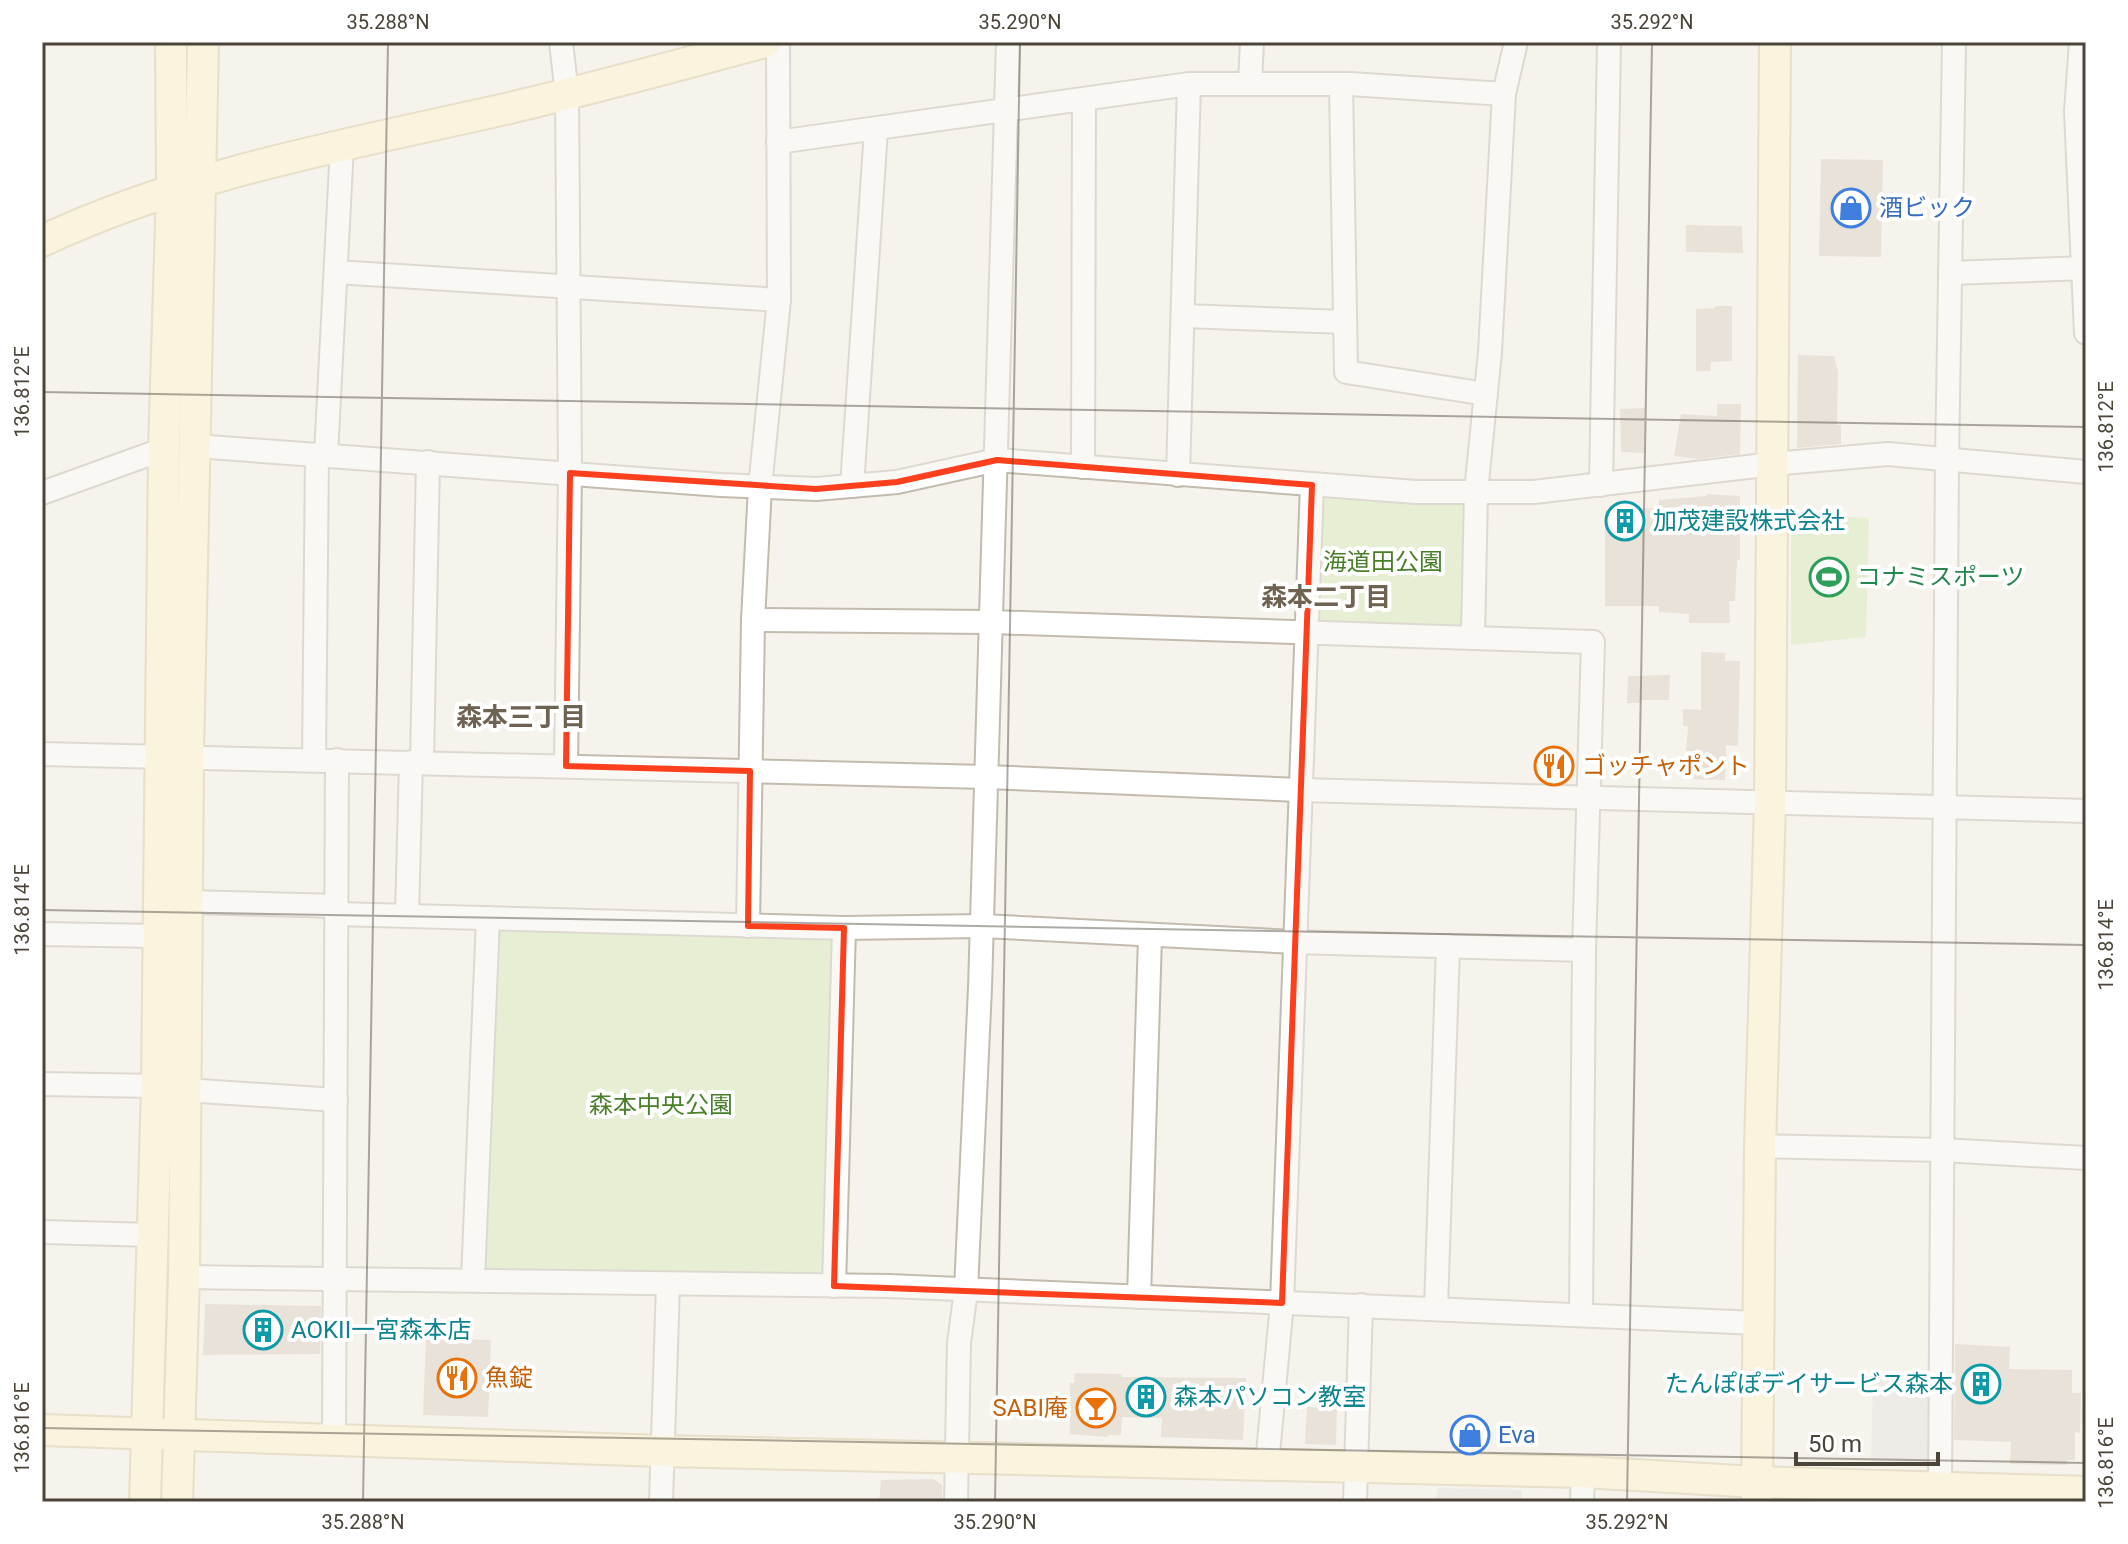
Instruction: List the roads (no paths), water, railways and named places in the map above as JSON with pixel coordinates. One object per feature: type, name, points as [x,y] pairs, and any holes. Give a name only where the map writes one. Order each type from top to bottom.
[{"type":"street","points":[[171,42],[172,191],[164,449],[157,936],[184,1277],[177,1502]]},
{"type":"street","points":[[145,1502],[153,1235],[171,1088],[187,902],[203,42]]},
{"type":"street","points":[[561,42],[567,95],[570,473],[566,766]]},
{"type":"street","points":[[42,241],[172,191],[342,146],[567,95],[765,42]]},
{"type":"street","points":[[748,926],[753,620],[760,487],[779,300],[778,42]]},
{"type":"street","points":[[956,1502],[959,1343],[966,1290],[982,926],[1008,42]]},
{"type":"street","points":[[1250,83],[1252,42]]},
{"type":"street","points":[[1473,636],[1476,492],[1486,394],[1504,94],[1516,42]]},
{"type":"street","points":[[1601,485],[1609,42]]},
{"type":"street","points":[[1757,1492],[1760,1146],[1770,803],[1775,42]]},
{"type":"street","points":[[1940,1487],[1947,459],[1954,42]]},
{"type":"street","points":[[2081,42],[2076,112],[2086,333]]},
{"type":"street","points":[[778,142],[1189,84],[1341,84],[1504,94]]},
{"type":"street","points":[[1178,475],[1189,84]]},
{"type":"street","points":[[1341,84],[1346,372],[1486,394]]},
{"type":"street","points":[[1083,467],[1084,99]]},
{"type":"street","points":[[852,486],[876,130]]},
{"type":"street","points":[[314,760],[322,454],[342,146]]},
{"type":"street","points":[[1950,273],[2084,268]]},
{"type":"street","points":[[336,272],[779,300]]},
{"type":"street","points":[[1183,316],[1345,322]]},
{"type":"street","points":[[195,446],[816,489],[897,482],[997,460],[1416,492],[1534,492],[1888,454],[2086,472]]},
{"type":"street","points":[[42,493],[164,449]]},
{"type":"street","points":[[407,916],[428,462]]},
{"type":"street","points":[[1267,1464],[1282,1303],[1312,485]]},
{"type":"street","points":[[753,620],[991,622],[1593,642],[1584,950],[1581,1314]]},
{"type":"street","points":[[42,754],[987,777],[1300,790],[2086,811]]},
{"type":"street","points":[[334,1441],[337,760]]},
{"type":"street","points":[[187,902],[407,916],[844,928],[982,926],[1150,937],[1584,950]]},
{"type":"street","points":[[473,1280],[488,918]]},
{"type":"street","points":[[834,1286],[844,928]]},
{"type":"street","points":[[42,934],[157,936]]},
{"type":"street","points":[[1139,1297],[1150,937]]},
{"type":"street","points":[[1436,1308],[1448,946]]},
{"type":"street","points":[[42,1084],[171,1088],[336,1100]]},
{"type":"street","points":[[1760,1146],[1942,1150],[2086,1158]]},
{"type":"street","points":[[42,1232],[153,1235]]},
{"type":"street","points":[[184,1277],[834,1286],[1758,1323]]},
{"type":"street","points":[[661,1502],[668,1284]]},
{"type":"street","points":[[1355,1502],[1361,1305]]},
{"type":"street","points":[[42,1430],[662,1451],[1356,1467],[1582,1487],[1757,1492],[1940,1487],[2086,1492]]},
{"type":"place","name":"酒ビック","points":[[1851,208]]},
{"type":"place","name":"加茂建設株式会社","points":[[1625,521]]},
{"type":"place","name":"コナミスポーツ","points":[[1829,577]]},
{"type":"place","name":"ゴッチャポント","points":[[1554,766]]},
{"type":"place","name":"AOKII一宮森本店","points":[[263,1330]]},
{"type":"place","name":"魚錠","points":[[457,1378]]},
{"type":"place","name":"たんぽぽデイサービス森本","points":[[1981,1384]]},
{"type":"place","name":"森本パソコン教室","points":[[1146,1397]]},
{"type":"place","name":"SABI庵","points":[[1096,1408]]},
{"type":"place","name":"Eva","points":[[1470,1435]]},
{"type":"district","name":"森本二丁目","points":[[1326,597]]},
{"type":"district","name":"森本三丁目","points":[[521,717]]},
{"type":"park label","name":"海道田公園","points":[[1383,562]]},
{"type":"park label","name":"森本中央公園","points":[[661,1105]]}]
